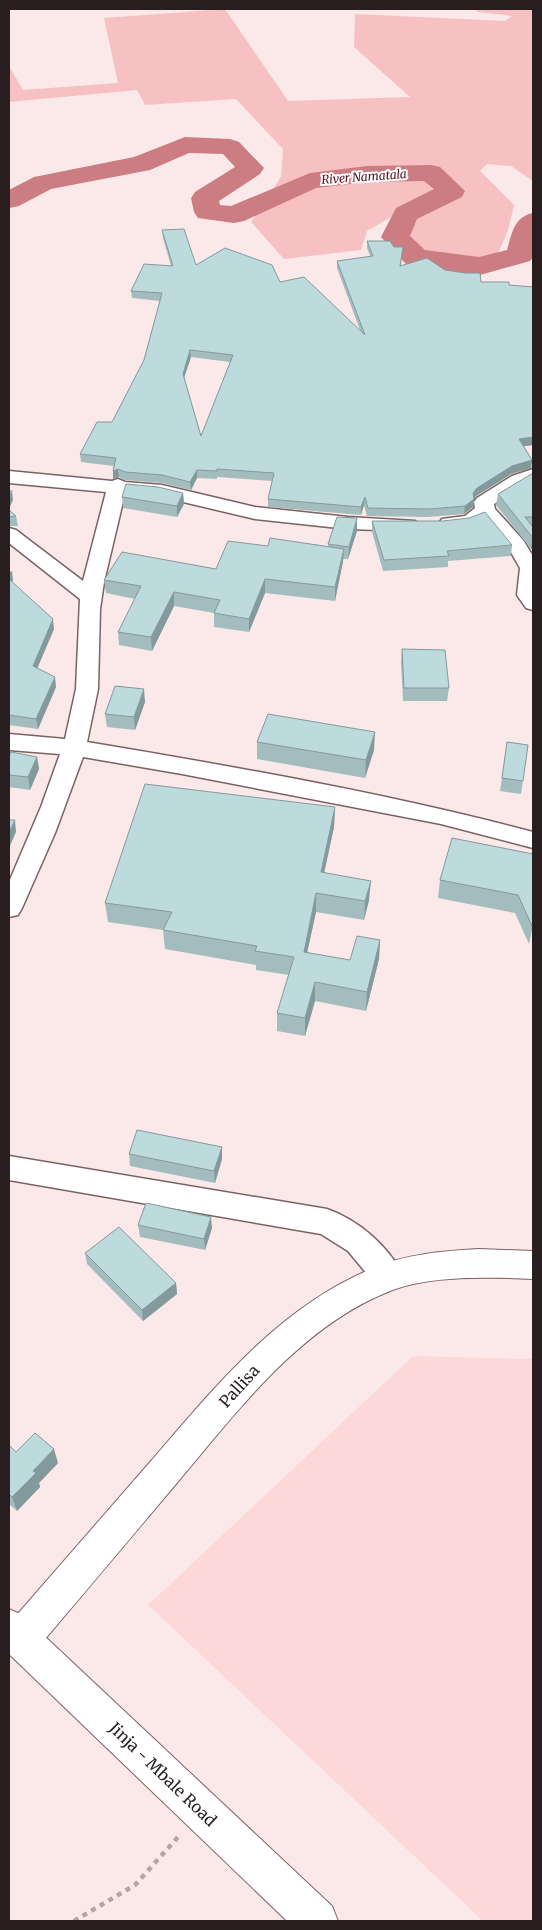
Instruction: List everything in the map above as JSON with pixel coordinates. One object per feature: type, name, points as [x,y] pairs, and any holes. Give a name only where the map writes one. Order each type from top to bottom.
[{"type":"main road","name":"Pallisa","points":[[15,1634],[270,1352],[346,1296],[388,1276],[432,1268],[492,1262],[533,1265]]},
{"type":"main road","name":"Jinja - Mbale Road","points":[[15,1634],[317,1921]]},
{"type":"street","points":[[533,475],[519,480],[484,502],[485,510],[516,544],[530,568],[527,596],[533,604]]},
{"type":"street","points":[[9,477],[118,485],[162,491],[255,512],[348,523],[445,524],[470,521],[485,510]]},
{"type":"street","points":[[9,908],[37,849],[74,748],[90,672],[91,597],[118,485]]},
{"type":"street","points":[[9,534],[91,597]]},
{"type":"street","points":[[9,742],[74,748],[182,766],[441,816],[533,840]]},
{"type":"street","points":[[9,1168],[327,1222],[359,1242],[388,1276]]},
{"type":"path","points":[[74,1921],[135,1885],[201,1811]]},
{"type":"shaded area","points":[[225,9],[288,101],[410,97],[354,47],[355,14],[505,21],[512,16],[478,12],[475,9],[533,9],[533,181],[511,166],[487,164],[480,171],[514,205],[508,230],[497,256],[468,259],[438,258],[425,253],[415,246],[410,234],[410,218],[447,198],[430,194],[367,231],[361,250],[284,259],[251,222],[281,177],[283,149],[236,99],[145,105],[137,90],[9,102],[9,66],[23,90],[118,83],[104,18]]},
{"type":"shaded area","points":[[413,1356],[533,1359],[533,1921],[483,1921],[148,1605]]},
{"type":"building","points":[[184,229],[196,265],[225,248],[272,265],[280,282],[304,277],[365,335],[337,261],[373,256],[367,241],[390,241],[394,247],[403,247],[400,266],[427,258],[445,270],[480,273],[481,282],[509,282],[509,285],[533,287],[533,437],[519,439],[532,460],[512,466],[477,488],[473,493],[474,499],[465,506],[429,509],[368,508],[365,497],[361,507],[268,499],[274,473],[217,469],[217,471],[197,470],[190,482],[162,475],[125,472],[118,469],[113,471],[116,458],[80,454],[97,422],[112,422],[144,360],[162,293],[131,291],[144,264],[173,266],[162,230]],"holes":[[[190,350],[233,355],[201,436],[183,374]]]},
{"type":"building","points":[[533,473],[533,517],[525,517],[533,527],[533,538],[498,494]]},
{"type":"building","points":[[126,484],[158,487],[183,493],[177,506],[122,497]]},
{"type":"building","points":[[9,510],[16,516],[9,517]]},
{"type":"building","points":[[485,512],[512,545],[447,551],[449,556],[384,560],[372,521],[443,521],[469,518]]},
{"type":"building","points":[[337,517],[357,518],[349,547],[328,544]]},
{"type":"building","points":[[270,538],[344,549],[335,587],[265,579],[249,619],[214,613],[220,600],[174,592],[151,637],[118,632],[141,586],[104,580],[122,552],[216,569],[228,541],[268,546]]},
{"type":"building","points":[[9,579],[53,619],[33,666],[55,677],[36,719],[9,715]]},
{"type":"building","points":[[402,649],[445,650],[449,688],[404,688]]},
{"type":"building","points":[[115,686],[144,689],[134,717],[105,714]]},
{"type":"building","points":[[268,714],[375,732],[366,760],[257,742]]},
{"type":"building","points":[[507,742],[528,745],[523,781],[502,778]]},
{"type":"building","points":[[11,752],[37,757],[28,777],[9,775],[9,756]]},
{"type":"building","points":[[145,784],[335,807],[321,872],[371,881],[365,901],[316,893],[304,952],[350,960],[357,936],[380,940],[367,992],[315,982],[305,1018],[277,1013],[294,957],[255,951],[257,946],[163,930],[172,912],[105,903]]},
{"type":"building","points":[[9,820],[15,820],[9,832]]},
{"type":"building","points":[[452,838],[533,854],[532,926],[518,895],[440,880]]},
{"type":"building","points":[[137,1130],[222,1147],[214,1171],[129,1154]]},
{"type":"building","points":[[146,1203],[211,1217],[204,1239],[138,1225]]},
{"type":"building","points":[[119,1227],[176,1283],[142,1310],[85,1253]]},
{"type":"building","points":[[35,1433],[54,1449],[33,1471],[36,1473],[12,1497],[9,1494],[9,1445],[16,1452]]},
{"type":"waterway","name":"River Namatala","points":[[9,200],[43,183],[141,164],[185,145],[230,147],[251,168],[205,198],[208,212],[234,215],[310,181],[367,174],[431,173],[452,191],[406,214],[395,237],[416,258],[480,266],[520,255],[528,226],[533,221]]}]
